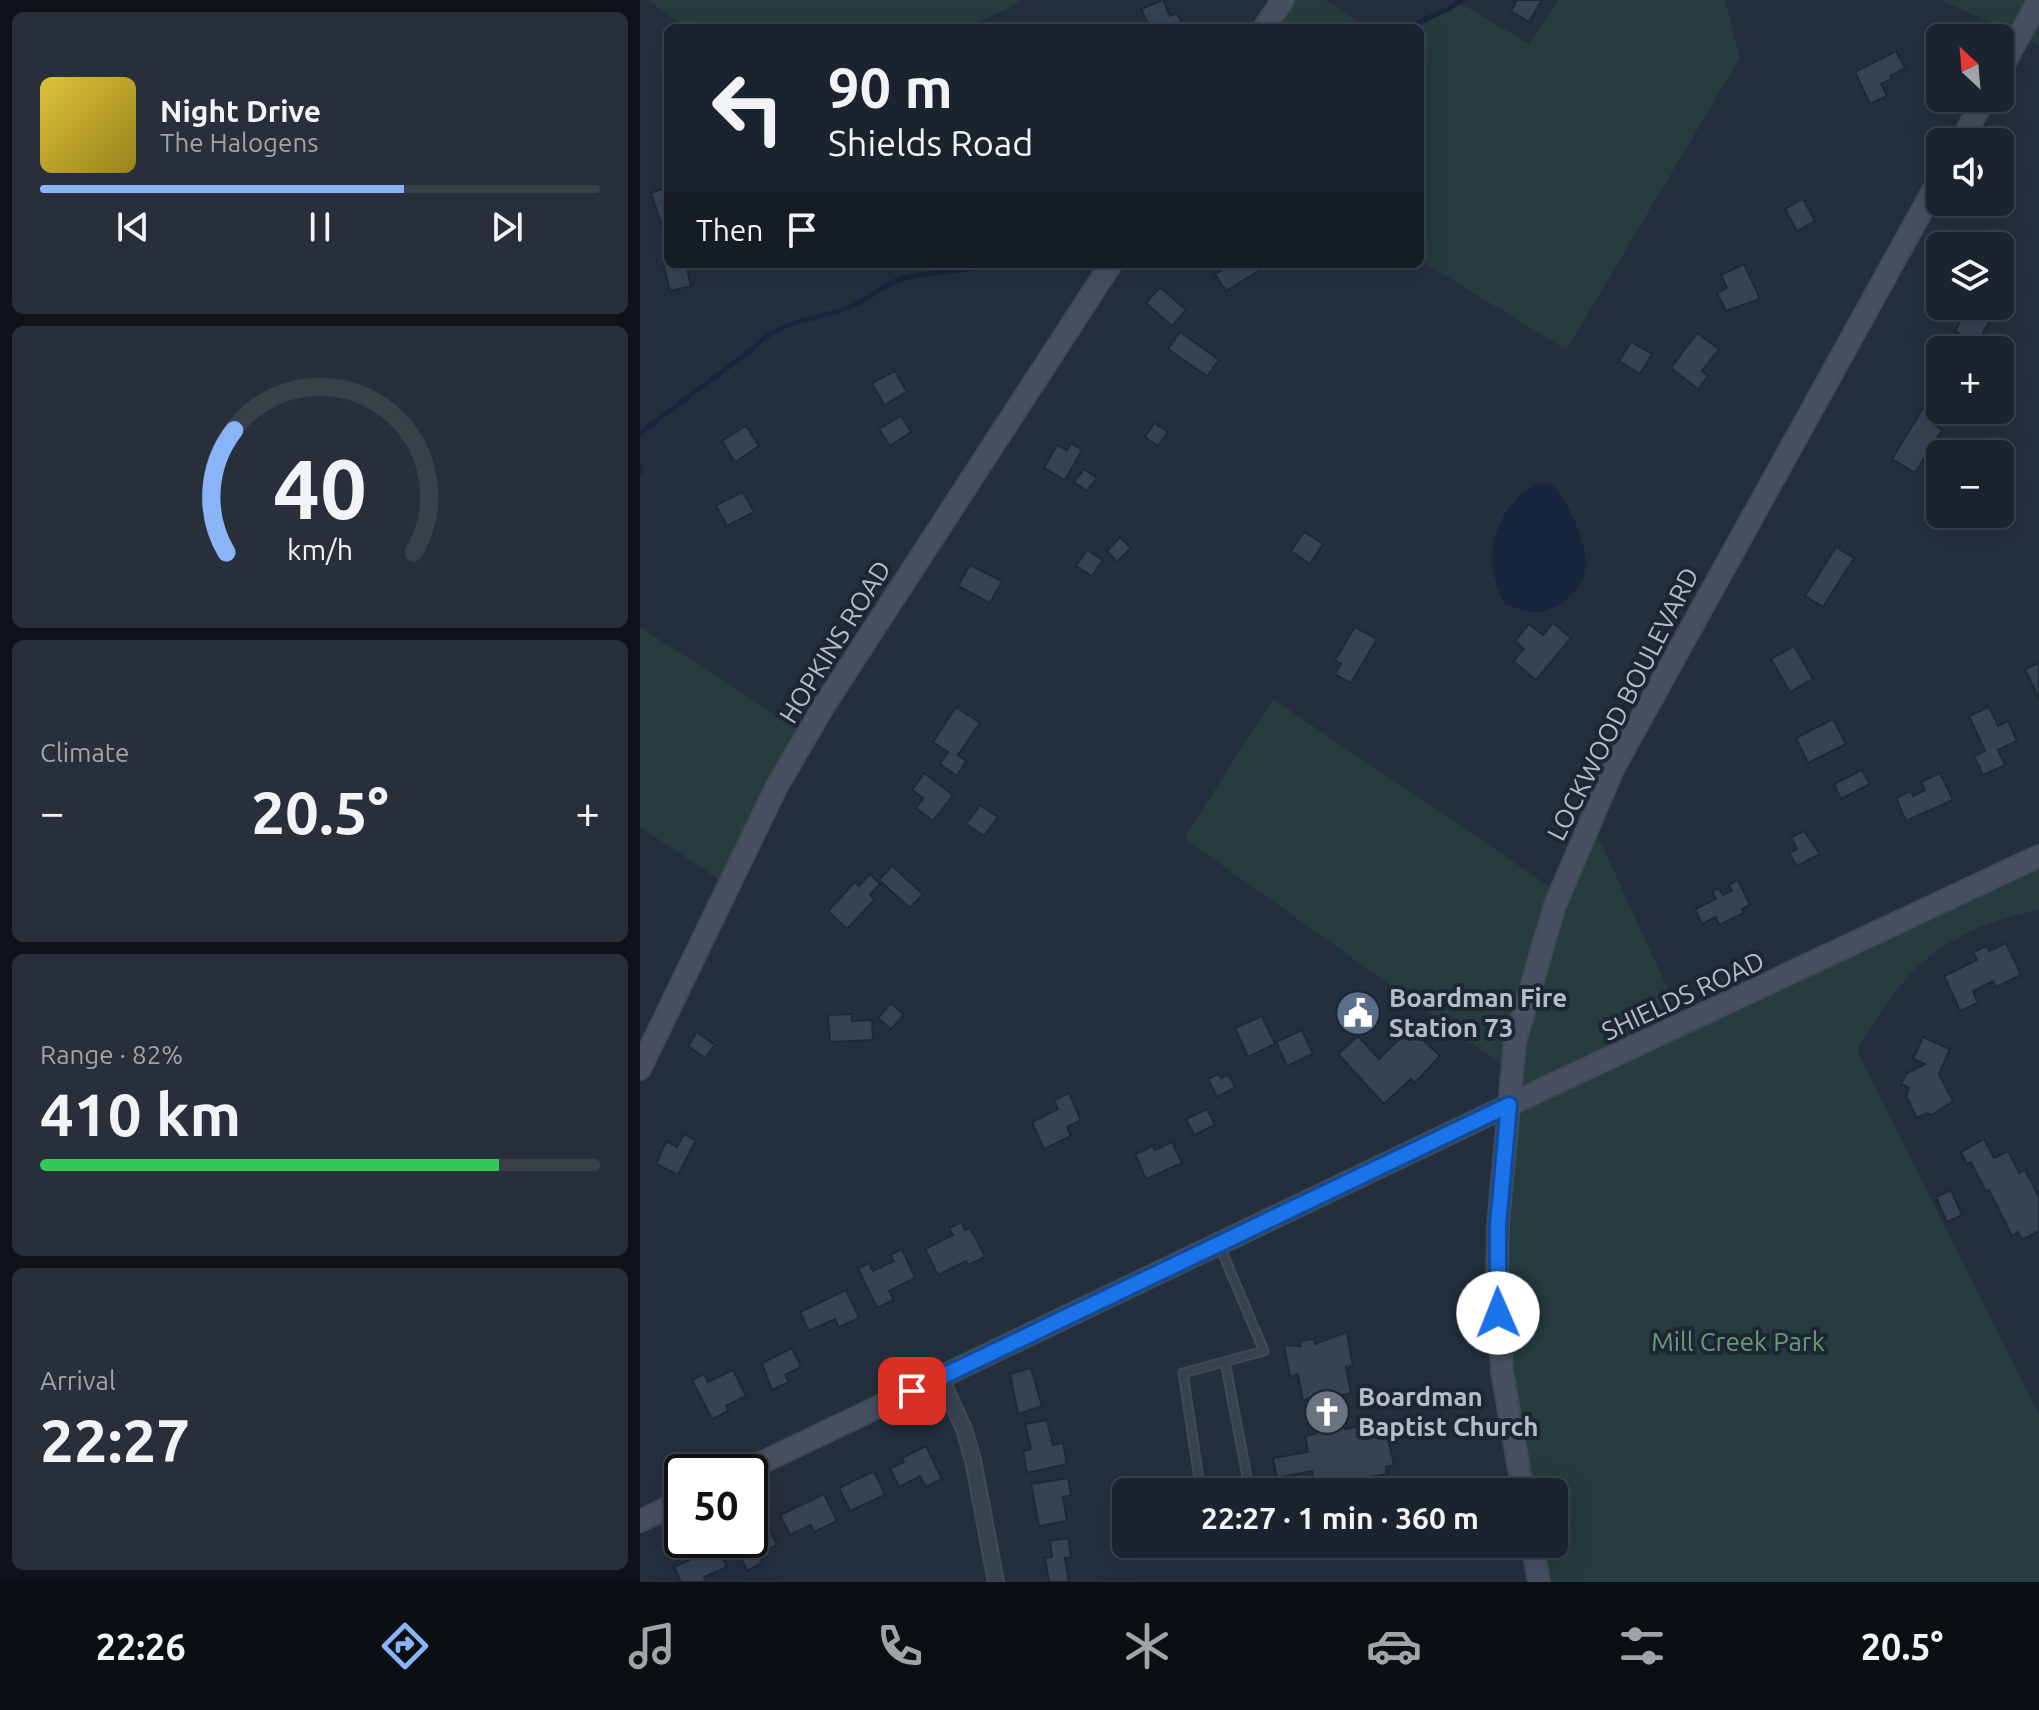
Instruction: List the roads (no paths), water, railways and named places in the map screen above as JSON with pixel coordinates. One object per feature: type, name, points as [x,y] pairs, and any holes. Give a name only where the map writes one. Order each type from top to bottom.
[{"type":"main road","points":[[1267,24],[1283,0]]},
{"type":"main road","points":[[2014,46],[2039,0]]},
{"type":"main road","name":"LOCKWOOD BOULEVARD","points":[[1521,1478],[1502,1371],[1497,1293],[1498,1225],[1515,1042],[1540,949],[1576,850],[1613,769],[1926,203]]},
{"type":"main road","name":"HOPKINS ROAD","points":[[640,1069],[777,786],[825,704],[1108,268]]},
{"type":"main road","name":"SHIELDS ROAD","points":[[768,1460],[1509,1105],[2039,856]]},
{"type":"main road","points":[[640,1521],[664,1510]]},
{"type":"main road","points":[[1535,1558],[1539,1582]]},
{"type":"street","points":[[940,1377],[964,1429],[973,1460],[996,1582]]},
{"type":"lane","points":[[1199,1478],[1183,1373],[1264,1351],[1219,1245]]},
{"type":"lane","points":[[1225,1362],[1247,1478]]},
{"type":"water","points":[[1540,483],[1554,486],[1566,504],[1582,540],[1586,563],[1582,580],[1564,602],[1546,610],[1528,612],[1505,604],[1493,570],[1493,552],[1502,519],[1511,505]]},
{"type":"waterway","points":[[1415,24],[1462,0]]},
{"type":"waterway","points":[[640,433],[762,340],[784,327],[853,306],[888,284],[904,278],[973,268]]},
{"type":"waterway","points":[[640,466],[640,472]]},
{"type":"place","name":"Boardman Fire Station 73","points":[[1358,1013]]},
{"type":"place","name":"Boardman Baptist Church","points":[[1327,1412]]},
{"type":"park label","name":"Mill Creek Park","points":[[1738,1342]]}]
